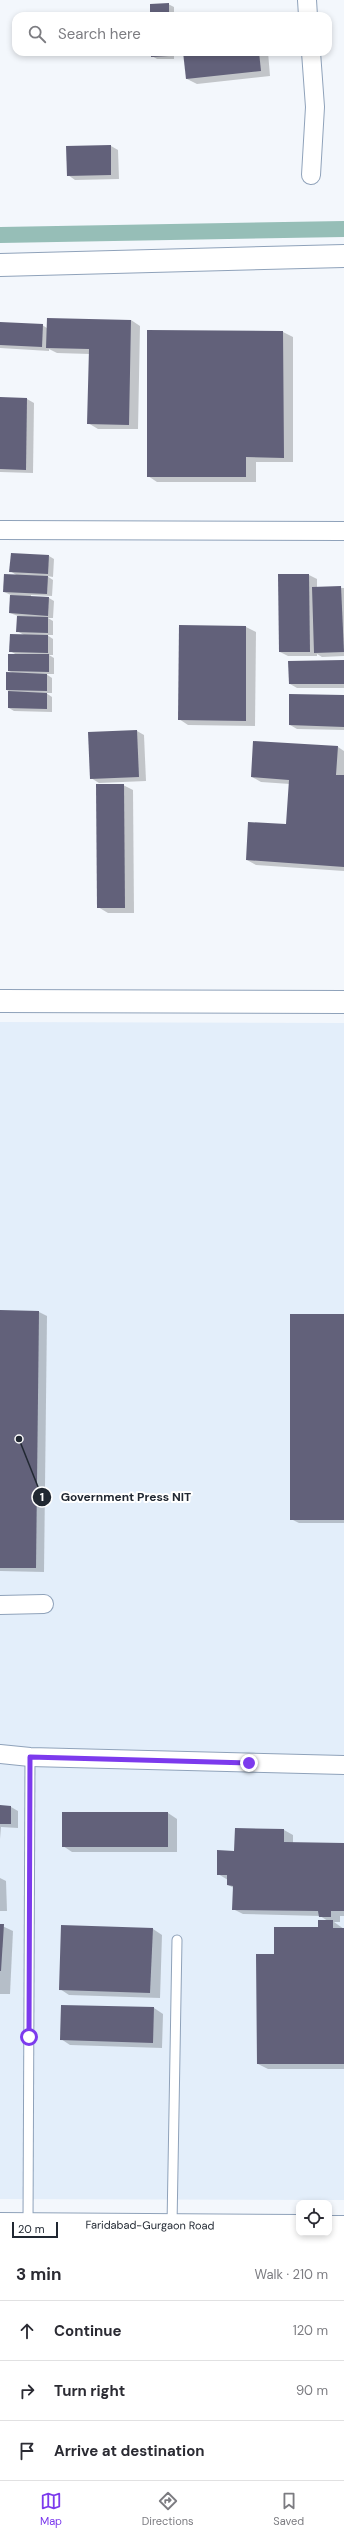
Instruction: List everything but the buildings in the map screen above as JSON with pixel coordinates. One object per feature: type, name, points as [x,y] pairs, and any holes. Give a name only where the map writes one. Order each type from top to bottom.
[{"type":"street","points":[[307,0],[308,12]]},
{"type":"street","points":[[311,56],[315,107],[311,175]]},
{"type":"street","points":[[0,264],[344,256]]},
{"type":"street","points":[[0,530],[344,531]]},
{"type":"street","points":[[0,1001],[344,1002]]},
{"type":"street","points":[[0,1605],[44,1604]]},
{"type":"street","points":[[0,1754],[30,1757],[344,1765]]},
{"type":"street","name":"Faridabad-Gurgaon Road","points":[[0,2224],[296,2226]]},
{"type":"street","points":[[332,2227],[344,2227]]},
{"type":"street","name":"Faridabad-Gurgaon Road","points":[[0,2241],[105,2245],[344,2245]]},
{"type":"lane","points":[[28,2224],[30,1757]]},
{"type":"lane","points":[[172,2225],[177,1940]]},
{"type":"shaded area","points":[[0,1022],[344,1023],[344,2200],[0,2199]]},
{"type":"waterway","points":[[0,235],[344,229]]},
{"type":"place","name":"Government Press NIT","points":[[19,1439]]},
{"type":"route","points":[[29,2037],[30,1757],[249,1763]]}]
